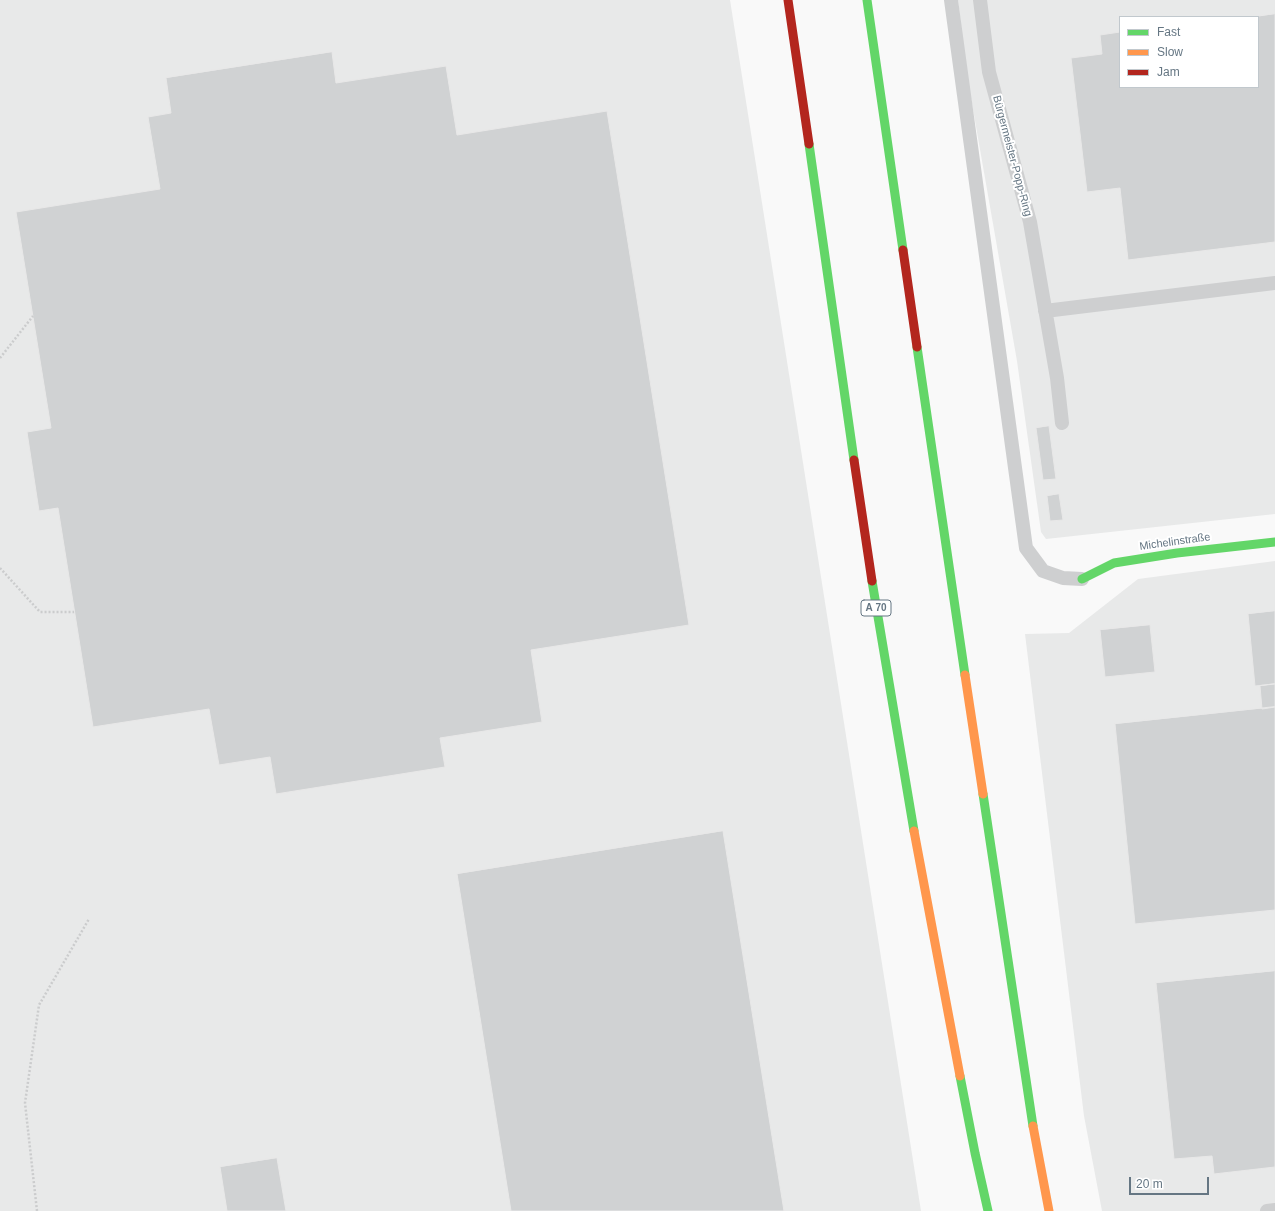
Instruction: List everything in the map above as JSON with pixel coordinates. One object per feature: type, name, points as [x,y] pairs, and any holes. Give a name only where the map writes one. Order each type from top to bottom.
[{"type":"main road","name":"A 70","points":[[788,0],[875,604],[922,881],[975,1153],[988,1211]]},
{"type":"main road","points":[[867,0],[951,585],[1034,1133],[1049,1211]]},
{"type":"main road","name":"Michelinstraße","points":[[1082,579],[1114,563],[1177,560],[1275,542]]},
{"type":"lane","points":[[951,0],[1026,548],[1043,571],[1063,578],[1082,579]]},
{"type":"lane","name":"Bürgermeister-Popp-Ring","points":[[980,0],[989,72],[1030,222],[1057,378],[1062,423]]},
{"type":"lane","points":[[1045,311],[1275,283]]},
{"type":"lane","points":[[1267,1211],[1275,1210]]},
{"type":"path","points":[[0,358],[33,316]]},
{"type":"path","points":[[0,568],[40,612],[74,612]]},
{"type":"path","points":[[37,1211],[25,1103],[39,1005],[89,919]]},
{"type":"shaded area","points":[[0,0],[730,0],[921,1211],[0,1211]]},
{"type":"shaded area","points":[[958,0],[1275,0],[1275,514],[1046,539],[1041,532],[1017,361],[967,75]]},
{"type":"shaded area","points":[[1275,561],[1275,1211],[1102,1211],[1084,1116],[1025,634],[1069,633],[1138,579]]},
{"type":"building","points":[[1275,14],[1275,242],[1128,260],[1120,188],[1087,192],[1071,58],[1102,54],[1100,35],[1119,32],[1119,88],[1259,88],[1259,16]]},
{"type":"building","points":[[332,52],[336,83],[446,66],[457,135],[607,111],[689,625],[531,650],[542,722],[440,738],[445,767],[276,794],[270,757],[219,765],[209,709],[93,727],[58,508],[39,511],[27,432],[51,428],[16,212],[160,189],[148,117],[171,113],[166,78]]},
{"type":"building","points":[[1049,426],[1056,479],[1043,480],[1036,428]]},
{"type":"building","points":[[1059,494],[1063,520],[1050,521],[1047,496]]},
{"type":"building","points":[[1275,611],[1275,684],[1255,686],[1248,614]]},
{"type":"building","points":[[1150,625],[1155,672],[1105,677],[1100,630]]},
{"type":"building","points":[[1275,684],[1275,707],[1262,709],[1260,686]]},
{"type":"building","points":[[1275,707],[1275,910],[1135,924],[1115,724]]},
{"type":"building","points":[[723,831],[784,1211],[511,1211],[457,874]]},
{"type":"building","points":[[1275,971],[1275,1167],[1214,1174],[1212,1156],[1174,1159],[1156,983]]},
{"type":"building","points":[[277,1158],[286,1211],[227,1211],[220,1167]]},
{"type":"traffic: fast","points":[[867,0],[903,250]]},
{"type":"traffic: fast","points":[[809,144],[854,460]]},
{"type":"traffic: fast","points":[[917,347],[965,675]]},
{"type":"traffic: fast","points":[[1082,579],[1114,563],[1177,553],[1275,542]]},
{"type":"traffic: fast","points":[[872,581],[914,831]]},
{"type":"traffic: fast","points":[[983,794],[1033,1126]]},
{"type":"traffic: fast","points":[[960,1076],[988,1211]]},
{"type":"traffic: slow","points":[[965,675],[983,794]]},
{"type":"traffic: slow","points":[[914,831],[960,1076]]},
{"type":"traffic: slow","points":[[1033,1126],[1049,1211]]},
{"type":"traffic: jam","points":[[788,0],[809,144]]},
{"type":"traffic: jam","points":[[903,250],[917,347]]},
{"type":"traffic: jam","points":[[854,460],[872,581]]}]
